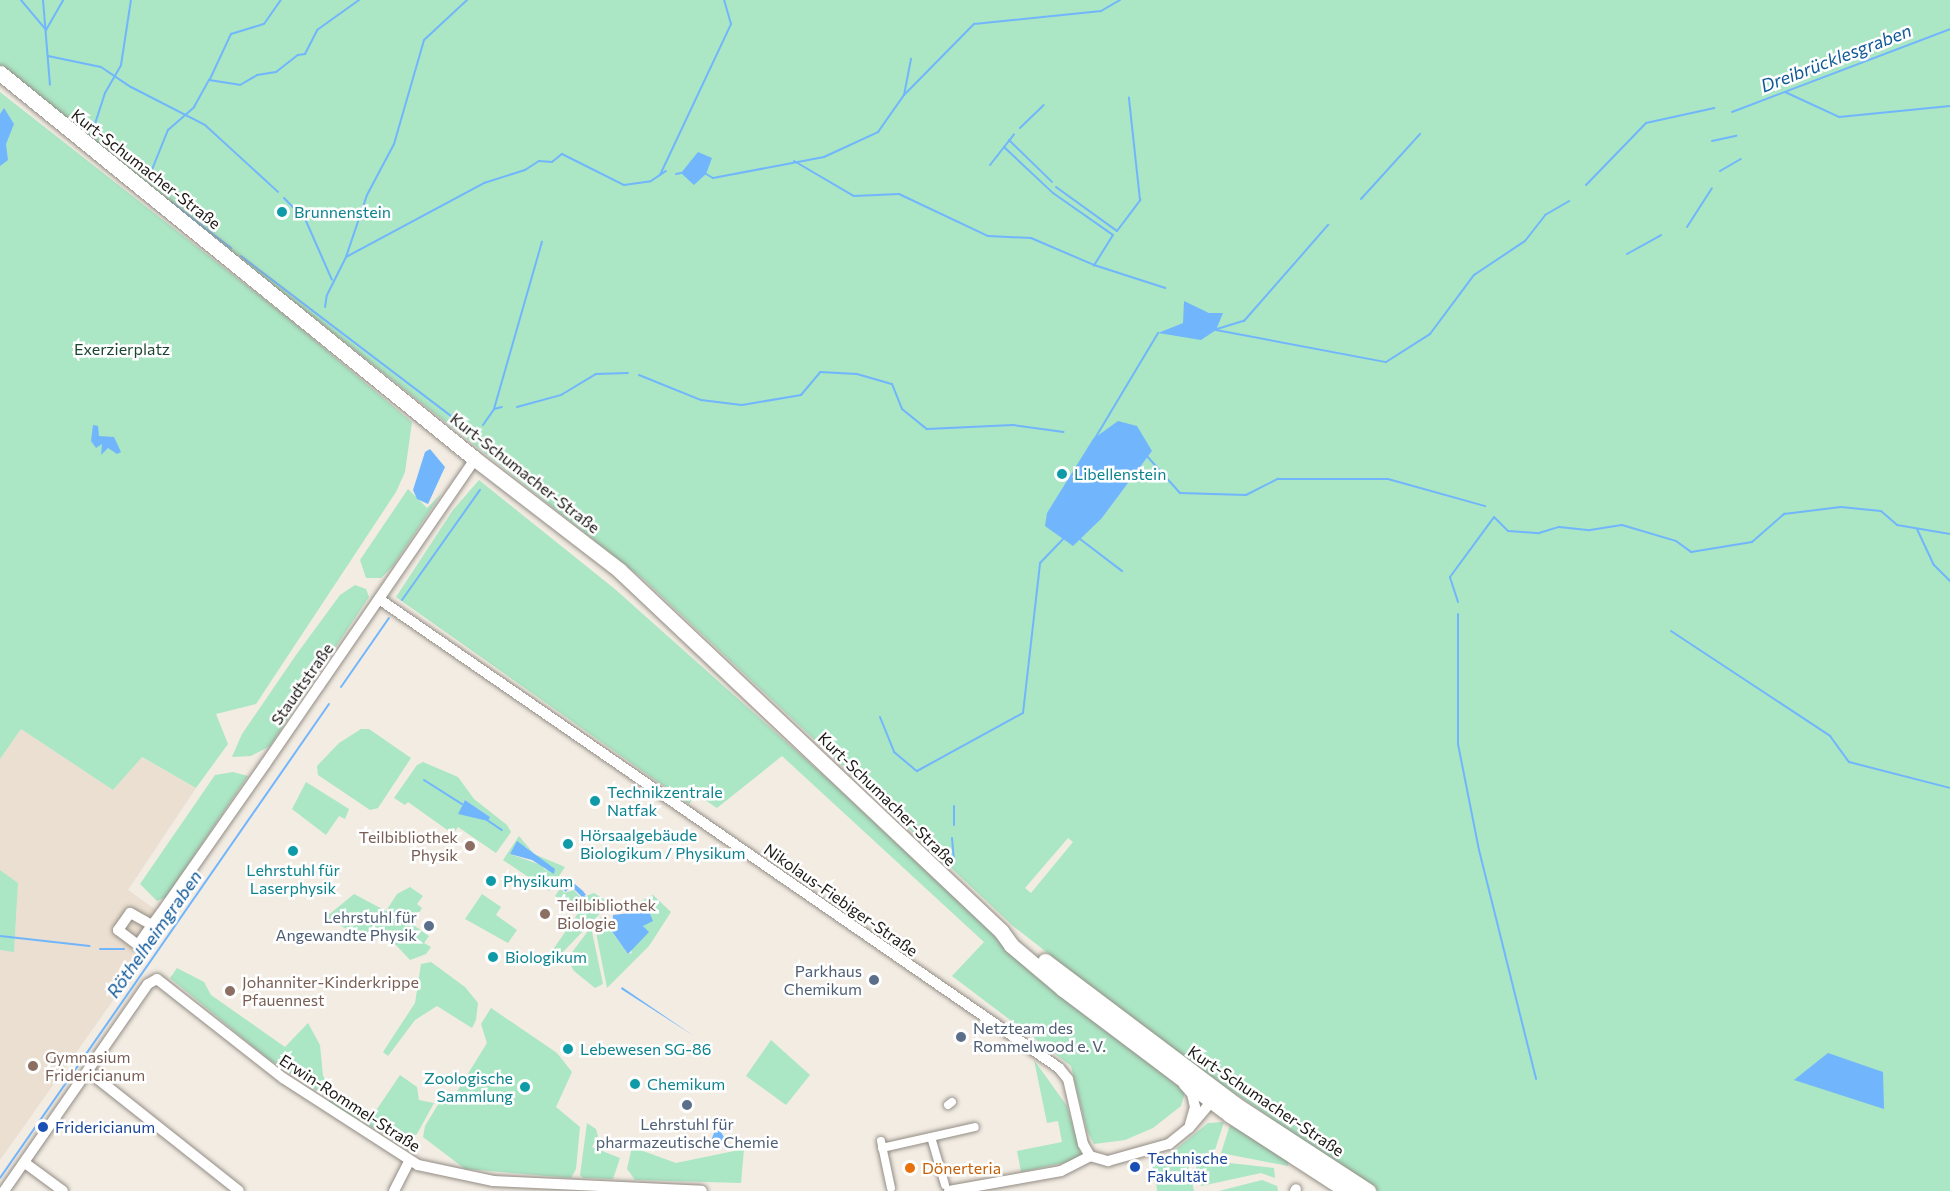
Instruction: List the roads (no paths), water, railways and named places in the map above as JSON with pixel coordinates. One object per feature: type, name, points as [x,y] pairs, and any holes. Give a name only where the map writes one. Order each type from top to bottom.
[{"type":"main road","name":"Kurt-Schumacher-Straße","points":[[0,73],[475,459],[653,600],[1001,931],[1011,945],[1063,989],[1178,1077],[1215,1097],[1368,1191]]},
{"type":"main road","name":"Kurt-Schumacher-Straße","points":[[1001,931],[1014,936],[1215,1097],[1347,1191]]},
{"type":"street","name":"Staudtstraße","points":[[152,926],[475,459]]},
{"type":"street","name":"Nikolaus-Fiebiger-Straße","points":[[379,599],[1059,1068],[1068,1078],[1083,1144],[1090,1156]]},
{"type":"street","name":"Erwin-Rommel-Straße","points":[[89,1072],[154,979],[160,980],[269,1069],[410,1161],[474,1180],[572,1188],[702,1191]]},
{"type":"street","points":[[4,1191],[89,1072],[239,1191]]},
{"type":"street","points":[[1178,1077],[1192,1094],[1196,1107],[1189,1128]]},
{"type":"street","points":[[926,1136],[947,1188],[1061,1171],[1090,1156],[1108,1161],[1147,1152],[1169,1144],[1189,1128],[1215,1097]]},
{"type":"street","points":[[889,1185],[882,1144],[943,1131],[974,1128]]},
{"type":"street","points":[[394,1191],[410,1161]]},
{"type":"street","points":[[25,1164],[63,1191]]},
{"type":"water","points":[[4,108],[14,124],[6,144],[8,160],[0,166],[0,114]]},
{"type":"water","points":[[698,152],[712,158],[706,174],[694,185],[681,173]]},
{"type":"water","points":[[1184,301],[1209,313],[1223,313],[1216,330],[1201,340],[1158,333],[1183,323]]},
{"type":"water","points":[[1118,421],[1137,426],[1152,451],[1102,518],[1073,546],[1045,526],[1047,513],[1093,439]]},
{"type":"water","points":[[93,425],[98,426],[99,436],[114,437],[121,452],[117,454],[108,448],[101,455],[102,444],[96,448],[91,441]]},
{"type":"water","points":[[430,449],[445,467],[428,504],[417,499],[413,490],[425,452]]},
{"type":"water","points":[[465,800],[490,817],[488,821],[458,814]]},
{"type":"water","points":[[517,841],[555,869],[554,874],[532,860],[510,854]]},
{"type":"water","points":[[568,878],[586,895],[582,897],[572,887],[565,892],[563,887]]},
{"type":"water","points":[[652,903],[655,906],[650,914],[653,921],[643,926],[649,932],[628,954],[603,919],[612,925],[613,915],[639,912]]},
{"type":"water","points":[[622,987],[694,1036],[621,989]]},
{"type":"water","points":[[1828,1053],[1883,1072],[1884,1109],[1794,1080]]},
{"type":"water","points":[[719,1129],[724,1137],[718,1146],[709,1146],[714,1133]]},
{"type":"waterway","points":[[21,0],[46,30],[63,0]]},
{"type":"waterway","points":[[43,0],[50,85]]},
{"type":"waterway","points":[[92,133],[105,93],[121,65],[131,0]]},
{"type":"waterway","points":[[210,79],[231,34],[264,24],[281,0]]},
{"type":"waterway","points":[[149,177],[168,130],[194,107],[209,80],[240,85],[257,75],[276,72],[298,55],[305,54],[317,30],[359,0]]},
{"type":"waterway","points":[[346,257],[367,195],[394,144],[424,40],[467,0]]},
{"type":"waterway","points":[[660,175],[731,24],[724,0]]},
{"type":"waterway","points":[[904,95],[974,24],[1101,11],[1120,0]]},
{"type":"waterway","name":"Dreibrücklesgraben","points":[[1732,112],[1950,29]]},
{"type":"waterway","points":[[48,56],[101,67],[131,87],[205,125],[278,192]]},
{"type":"waterway","points":[[706,174],[713,178],[824,157],[878,132],[904,95],[911,59]]},
{"type":"waterway","points":[[1785,92],[1839,117],[1950,106]]},
{"type":"waterway","points":[[1056,187],[1117,231],[1140,200],[1129,98]]},
{"type":"waterway","points":[[1020,128],[1044,105]]},
{"type":"waterway","name":"Dreibrücklesgraben","points":[[1586,185],[1646,123],[1714,108]]},
{"type":"waterway","points":[[990,165],[1014,134]]},
{"type":"waterway","points":[[1361,199],[1420,134]]},
{"type":"waterway","points":[[1712,141],[1736,136]]},
{"type":"waterway","points":[[1009,140],[1052,182]]},
{"type":"waterway","points":[[1004,147],[1053,193],[1113,235],[1094,265]]},
{"type":"waterway","name":"Dreibrücklesgraben","points":[[325,307],[327,295],[346,257],[484,183],[525,170],[539,161],[552,162],[562,154],[624,185],[651,181],[666,171]]},
{"type":"waterway","points":[[1720,171],[1741,159]]},
{"type":"waterway","name":"Dreibrücklesgraben","points":[[794,161],[854,196],[899,194],[988,236],[1031,238],[1094,265],[1165,288]]},
{"type":"waterway","name":"Dreibrücklesgraben","points":[[676,174],[681,173]]},
{"type":"waterway","points":[[1687,227],[1712,188]]},
{"type":"waterway","points":[[284,198],[306,221],[332,280]]},
{"type":"waterway","name":"Dreibrücklesgraben","points":[[1216,330],[1386,362],[1430,334],[1474,275],[1525,241],[1545,215],[1569,201]]},
{"type":"waterway","points":[[171,202],[231,248]]},
{"type":"waterway","points":[[1217,329],[1244,321],[1328,225]]},
{"type":"waterway","points":[[1627,254],[1661,235]]},
{"type":"waterway","points":[[483,425],[494,409],[542,242]]},
{"type":"waterway","points":[[241,256],[492,447]]},
{"type":"waterway","points":[[1094,440],[1158,333]]},
{"type":"waterway","points":[[639,375],[701,400],[742,405],[801,395],[820,372],[857,374],[892,384],[902,409],[927,429],[1013,425],[1064,432]]},
{"type":"waterway","points":[[517,407],[561,395],[596,374],[628,373]]},
{"type":"waterway","points":[[494,409],[502,407]]},
{"type":"waterway","points":[[1146,455],[1180,493],[1246,495],[1278,479],[1388,479],[1485,506]]},
{"type":"waterway","name":"Röthelheimgraben","points":[[402,600],[480,490]]},
{"type":"waterway","points":[[1458,602],[1450,577],[1494,517],[1508,531],[1539,533],[1559,527],[1590,530],[1622,525],[1676,541],[1691,552],[1752,542],[1784,514],[1841,507],[1881,511],[1897,525],[1950,534]]},
{"type":"waterway","points":[[1917,529],[1934,565],[1950,581]]},
{"type":"waterway","points":[[880,717],[894,752],[917,771],[1023,713],[1040,563],[1063,539]]},
{"type":"waterway","points":[[1080,539],[1122,571]]},
{"type":"waterway","points":[[1458,614],[1458,744],[1479,850],[1536,1079]]},
{"type":"waterway","name":"Röthelheimgraben","points":[[341,687],[389,618]]},
{"type":"waterway","points":[[1671,631],[1830,736],[1849,762],[1950,788]]},
{"type":"waterway","name":"Röthelheimgraben","points":[[0,1178],[329,704]]},
{"type":"waterway","points":[[424,780],[462,804]]},
{"type":"waterway","points":[[954,806],[954,825]]},
{"type":"waterway","points":[[487,820],[502,830]]},
{"type":"waterway","points":[[952,838],[954,863]]},
{"type":"waterway","points":[[582,895],[596,911]]},
{"type":"waterway","points":[[0,936],[89,946]]},
{"type":"waterway","points":[[100,949],[124,949]]},
{"type":"place","name":"Brunnenstein","points":[[282,212]]},
{"type":"place","name":"Libellenstein","points":[[1062,474]]},
{"type":"place","name":"Technikzentrale Natfak","points":[[595,801]]},
{"type":"place","name":"Hörsaalgebäude Biologikum / Physikum","points":[[568,844]]},
{"type":"place","name":"Teilbibliothek Physik","points":[[470,846]]},
{"type":"place","name":"Lehrstuhl für Laserphysik","points":[[293,851]]},
{"type":"place","name":"Physikum","points":[[491,881]]},
{"type":"place","name":"Teilbibliothek Biologie","points":[[545,914]]},
{"type":"place","name":"Lehrstuhl für Angewandte Physik","points":[[429,926]]},
{"type":"place","name":"Biologikum","points":[[493,957]]},
{"type":"place","name":"Parkhaus Chemikum","points":[[874,980]]},
{"type":"place","name":"Johanniter-Kinderkrippe Pfauennest","points":[[230,991]]},
{"type":"place","name":"Netzteam des Rommelwood e. V.","points":[[961,1037]]},
{"type":"place","name":"Lebewesen SG-86","points":[[568,1049]]},
{"type":"place","name":"Gymnasium Fridericianum","points":[[33,1066]]},
{"type":"place","name":"Chemikum","points":[[635,1084]]},
{"type":"place","name":"Zoologische Sammlung","points":[[525,1087]]},
{"type":"place","name":"Lehrstuhl für pharmazeutische Chemie","points":[[687,1105]]},
{"type":"place","name":"Fridericianum","points":[[43,1127]]},
{"type":"place","name":"Technische Fakultät","points":[[1135,1167]]},
{"type":"place","name":"Dönerteria","points":[[910,1168]]},
{"type":"park label","name":"Exerzierplatz","points":[[122,349]]}]
